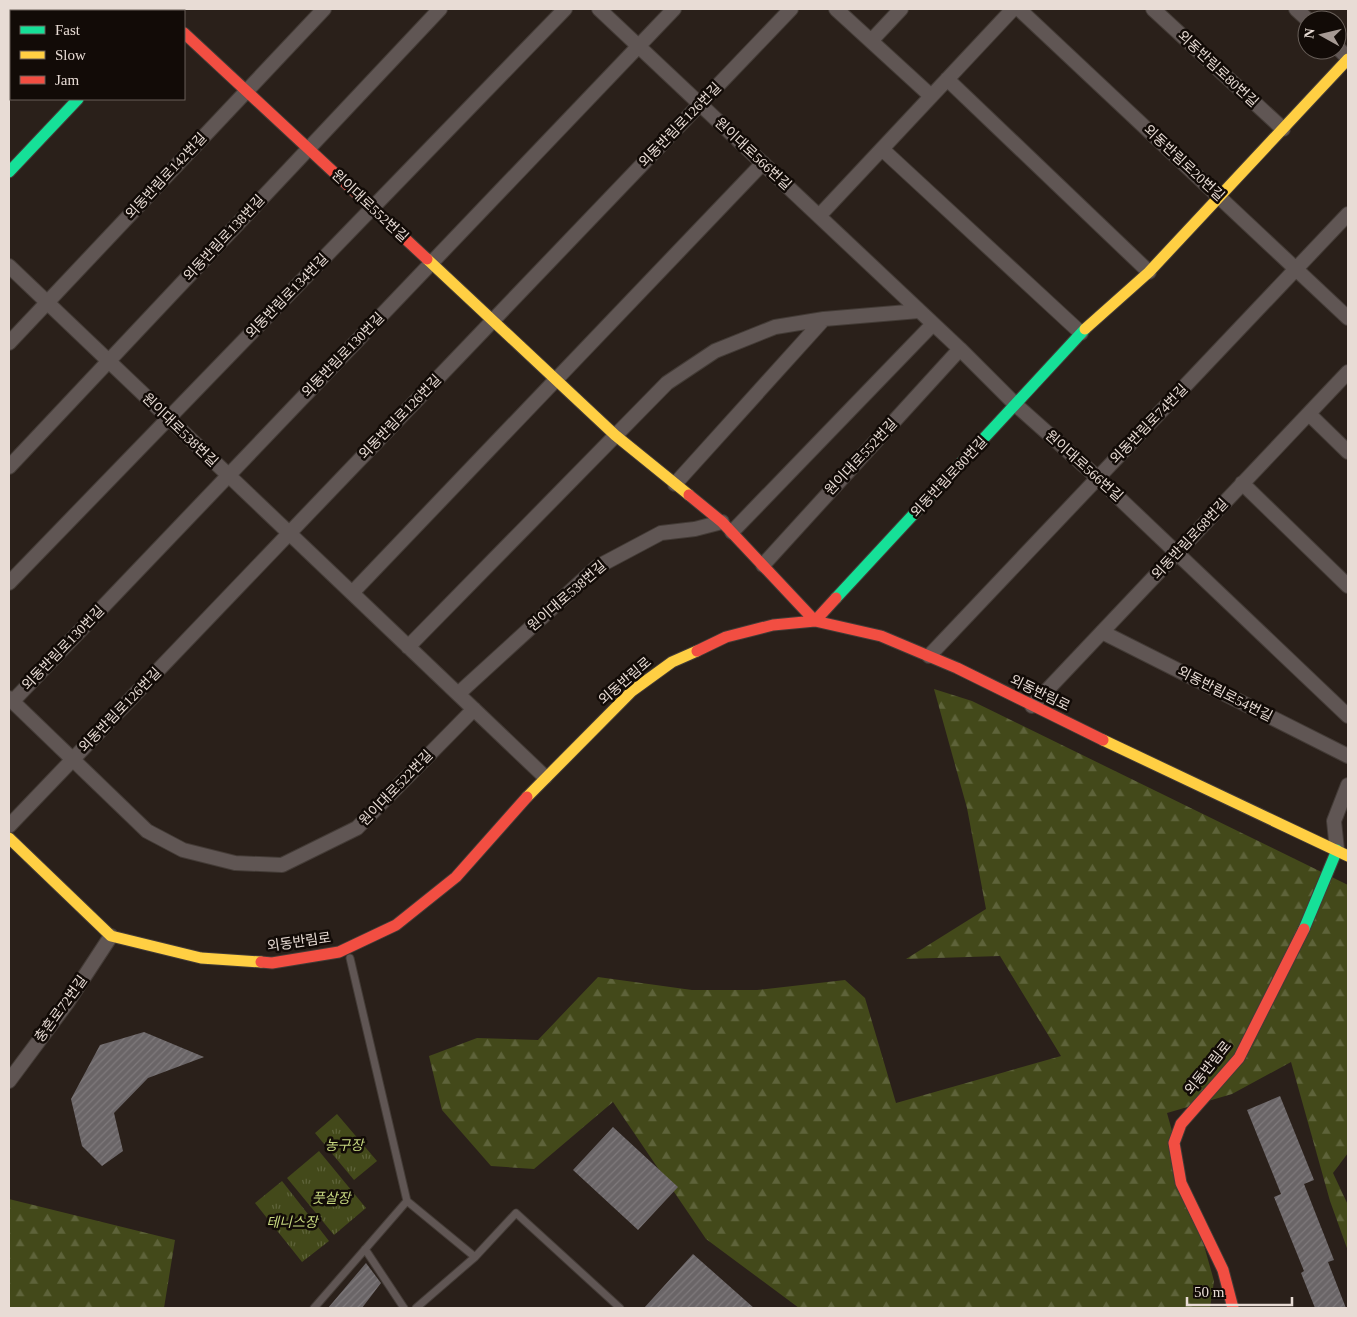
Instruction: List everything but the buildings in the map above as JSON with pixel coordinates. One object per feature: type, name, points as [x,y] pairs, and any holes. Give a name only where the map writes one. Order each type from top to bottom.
[{"type":"street","name":"외동반림로142번길","points":[[9,343],[324,9]]},
{"type":"street","name":"외동반림로138번길","points":[[9,467],[440,9]]},
{"type":"street","name":"외동반림로134번길","points":[[9,584],[565,9]]},
{"type":"street","name":"원이대로566번길","points":[[599,9],[960,349],[1016,405],[1177,552],[1348,716]]},
{"type":"street","name":"외동반림로130번길","points":[[10,700],[674,9]]},
{"type":"street","name":"외동반림로126번길","points":[[9,826],[791,9]]},
{"type":"street","points":[[836,9],[931,96]]},
{"type":"street","points":[[871,41],[901,9]]},
{"type":"street","points":[[819,216],[1013,9]]},
{"type":"street","name":"외동반림로20번길","points":[[1019,9],[1348,318]]},
{"type":"street","name":"외동반림로80번길","points":[[1153,9],[1283,129]]},
{"type":"street","name":"원이대로552번길","points":[[185,35],[616,435],[727,527],[815,621]]},
{"type":"street","name":"외동반림로80번길","points":[[815,621],[1081,333],[1149,272],[1348,58]]},
{"type":"street","points":[[947,79],[1149,272]]},
{"type":"street","points":[[9,172],[77,100]]},
{"type":"street","points":[[882,149],[1081,333]]},
{"type":"street","points":[[352,593],[763,163]]},
{"type":"street","name":"외동반림로74번길","points":[[928,656],[1348,214]]},
{"type":"street","name":"원이대로538번길","points":[[9,266],[546,777]]},
{"type":"street","points":[[408,647],[667,383],[715,351],[775,327],[824,319],[919,311]]},
{"type":"street","points":[[675,484],[824,319]]},
{"type":"street","points":[[727,527],[933,324]]},
{"type":"street","name":"원이대로552번길","points":[[763,565],[960,349]]},
{"type":"street","name":"외동반림로68번길","points":[[1032,706],[1348,372]]},
{"type":"street","points":[[1309,414],[1348,452]]},
{"type":"street","points":[[1242,483],[1348,586]]},
{"type":"street","name":"원이대로538번길","points":[[458,694],[596,567],[662,533],[695,528],[727,527]]},
{"type":"street","name":"외동반림로","points":[[9,838],[112,936],[201,958],[272,963],[339,952],[396,924],[456,877],[546,777],[632,691],[672,662],[726,637],[774,625],[815,621],[881,636],[957,668],[1032,706],[1342,853],[1239,1058],[1181,1124],[1174,1143],[1181,1183],[1222,1270],[1233,1308]]},
{"type":"street","name":"외동반림로54번길","points":[[1102,632],[1348,756]]},
{"type":"street","name":"원이대로522번길","points":[[10,700],[147,830],[183,850],[235,863],[282,865],[357,828],[474,709]]},
{"type":"street","points":[[1342,853],[1334,821],[1348,786]]},
{"type":"street","name":"충혼로72번길","points":[[9,1081],[67,1003],[112,936]]},
{"type":"lane","points":[[350,958],[407,1201],[475,1256]]},
{"type":"lane","points":[[314,1308],[407,1201]]},
{"type":"lane","points":[[416,1308],[475,1256],[516,1213],[620,1308]]},
{"type":"lane","points":[[365,1249],[404,1308]]},
{"type":"green space","points":[[934,689],[972,701],[1348,885],[1348,1153],[1333,1173],[1348,1205],[1348,1251],[1330,1201],[1291,1062],[1232,1094],[1167,1113],[1214,1281],[1210,1308],[799,1308],[706,1239],[613,1102],[534,1169],[491,1166],[442,1110],[429,1056],[477,1038],[538,1040],[598,977],[692,990],[757,990],[845,980],[865,998],[896,1103],[1061,1056],[1000,956],[906,959],[986,909],[967,808]]},
{"type":"green space","name":"농구장","points":[[337,1114],[377,1161],[354,1180],[315,1133]]},
{"type":"green space","name":"풋살장","points":[[319,1151],[366,1208],[334,1235],[287,1178]]},
{"type":"green space","name":"테니스장","points":[[282,1181],[329,1241],[302,1262],[255,1203]]},
{"type":"green space","points":[[9,1199],[175,1240],[164,1308],[9,1308]]},
{"type":"traffic: fast","points":[[9,172],[77,100]]},
{"type":"traffic: fast","points":[[836,598],[1085,329]]},
{"type":"traffic: fast","points":[[1304,929],[1337,850]]},
{"type":"traffic: slow","points":[[1085,329],[1149,272],[1348,59]]},
{"type":"traffic: slow","points":[[427,259],[615,435],[689,495]]},
{"type":"traffic: slow","points":[[527,797],[632,691],[672,662],[697,651]]},
{"type":"traffic: slow","points":[[1103,740],[1348,856]]},
{"type":"traffic: slow","points":[[9,838],[111,936],[201,958],[261,962]]},
{"type":"traffic: jam","points":[[185,34],[427,259]]},
{"type":"traffic: jam","points":[[689,495],[722,522],[815,621],[836,598]]},
{"type":"traffic: jam","points":[[697,651],[726,637],[773,625],[815,621],[881,636],[957,668],[1103,740]]},
{"type":"traffic: jam","points":[[261,962],[272,963],[339,952],[396,925],[456,877],[527,797]]},
{"type":"traffic: jam","points":[[1233,1308],[1223,1270],[1181,1183],[1174,1143],[1181,1124],[1239,1058],[1304,929]]}]
